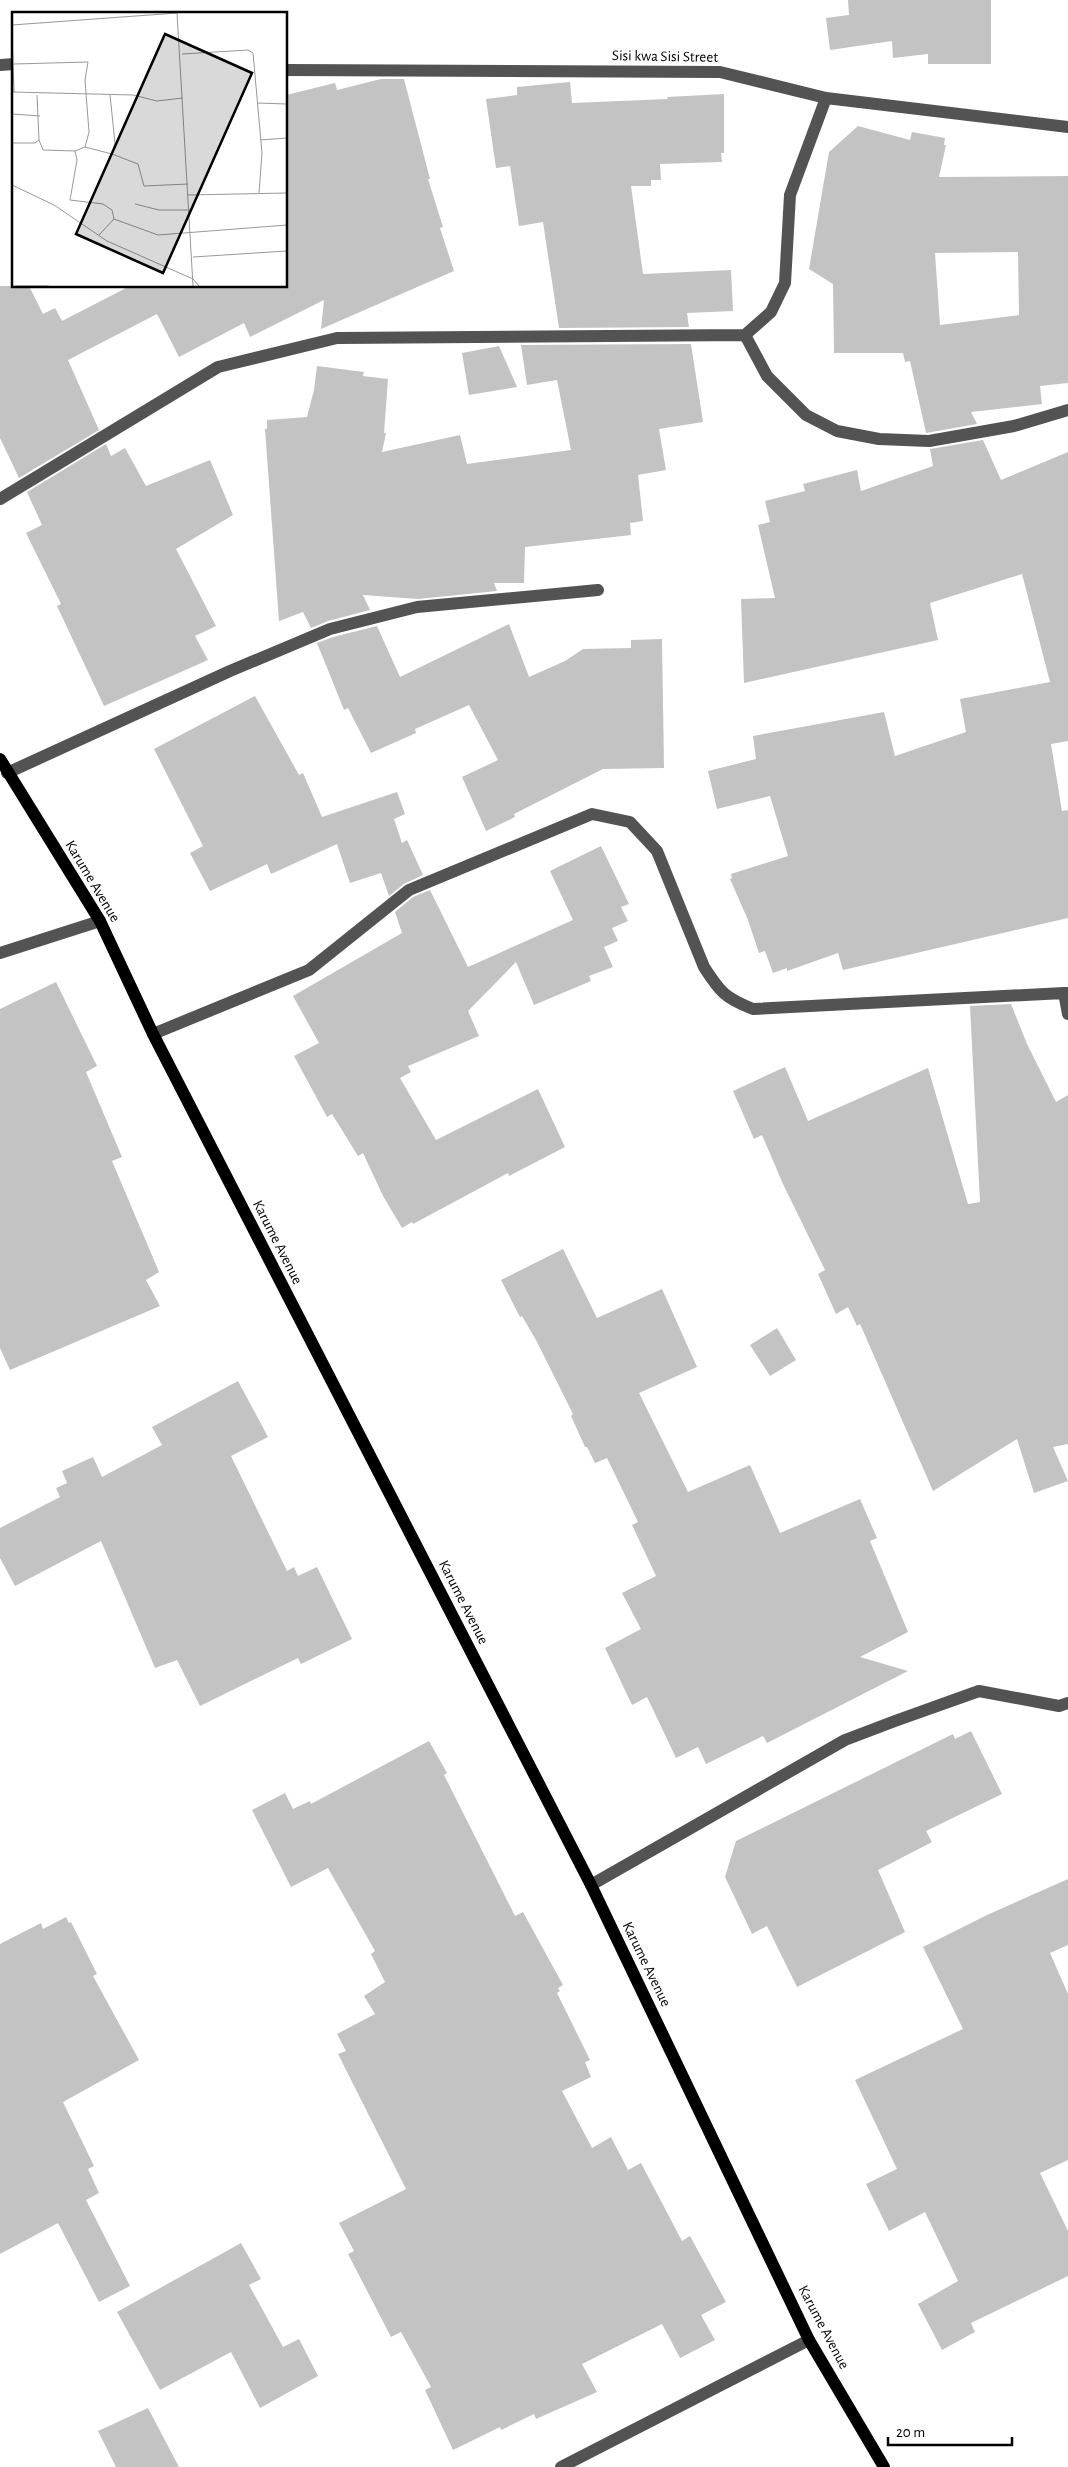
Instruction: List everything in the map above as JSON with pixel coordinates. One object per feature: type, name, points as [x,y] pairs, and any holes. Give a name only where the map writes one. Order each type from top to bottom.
[{"type":"main road","name":"Karume Avenue","points":[[0,759],[100,921],[153,1034],[591,1885],[810,2340],[884,2467]]},
{"type":"street","name":"Sisi kwa Sisi Street","points":[[288,70],[720,72],[826,98],[1068,127]]},
{"type":"street","points":[[0,500],[218,367],[337,338],[745,335],[771,312],[785,283],[790,195],[826,98]]},
{"type":"street","points":[[745,335],[767,376],[806,415],[837,431],[879,439],[929,441],[1014,426],[1068,410]]},
{"type":"street","points":[[7,773],[230,671],[330,629],[417,607],[598,590]]},
{"type":"street","points":[[153,1034],[309,970],[409,890],[592,814],[630,822],[657,851],[704,966],[714,982],[730,1000],[753,1009],[1066,993],[1068,1014]]},
{"type":"street","points":[[0,953],[100,921]]},
{"type":"street","points":[[591,1885],[845,1740],[886,1724],[979,1691],[1059,1706],[1068,1703]]},
{"type":"street","points":[[561,2467],[810,2340]]},
{"type":"building","points":[[848,0],[991,0],[991,64],[928,64],[928,54],[893,58],[892,41],[830,50],[826,18],[849,15]]},
{"type":"building","points":[[381,79],[404,79],[430,179],[428,179],[443,227],[440,228],[454,271],[321,329],[324,300],[250,337],[244,323],[179,357],[157,314],[68,360],[99,430],[19,478],[0,438],[0,286],[30,288],[43,314],[55,308],[62,321],[126,288],[288,288],[288,95],[335,83],[337,90]]},
{"type":"building","points":[[570,82],[572,103],[668,99],[667,97],[724,94],[724,153],[721,153],[722,162],[660,164],[661,180],[651,180],[651,186],[631,186],[643,274],[731,270],[733,311],[687,313],[689,327],[559,328],[543,222],[519,226],[510,166],[496,168],[486,99],[517,95],[517,87]]},
{"type":"building","points":[[858,126],[910,140],[912,132],[945,138],[944,145],[946,145],[939,177],[1068,176],[1068,383],[1040,386],[1042,404],[971,412],[977,424],[926,433],[910,361],[905,362],[903,353],[834,353],[833,284],[809,269],[829,152]],"holes":[[[1018,252],[1019,315],[940,325],[935,253]]]},
{"type":"building","points":[[691,344],[703,422],[659,429],[666,470],[638,475],[643,521],[630,523],[631,535],[525,547],[524,583],[494,583],[497,591],[418,599],[363,595],[370,610],[328,621],[311,628],[303,612],[279,621],[265,429],[267,429],[267,420],[307,417],[314,390],[317,366],[364,372],[363,376],[388,379],[384,433],[386,433],[382,452],[460,435],[467,464],[571,450],[557,380],[527,385],[521,345]]},
{"type":"building","points":[[499,346],[517,387],[469,395],[462,353]]},
{"type":"building","points":[[983,440],[1001,480],[1068,452],[1068,741],[1051,744],[1062,811],[1068,810],[1068,918],[843,970],[838,953],[787,971],[787,968],[773,973],[765,951],[759,953],[748,920],[730,879],[732,878],[731,874],[788,856],[770,796],[717,809],[708,771],[756,759],[753,736],[884,712],[895,756],[966,732],[960,699],[1050,682],[1022,574],[930,603],[938,640],[744,683],[741,599],[775,598],[758,525],[770,522],[765,501],[805,491],[803,484],[857,470],[861,491],[933,466],[930,449]]},
{"type":"building","points":[[106,444],[111,456],[125,448],[146,486],[210,460],[233,515],[176,549],[216,626],[195,636],[208,660],[104,706],[57,606],[61,604],[26,533],[42,525],[27,492]]},
{"type":"building","points":[[509,624],[529,677],[565,661],[583,649],[631,648],[631,640],[662,639],[664,768],[603,769],[514,814],[515,817],[486,831],[462,777],[498,760],[469,705],[415,729],[416,733],[371,753],[348,708],[344,710],[317,643],[377,626],[400,677]]},
{"type":"building","points":[[255,696],[299,775],[303,773],[322,817],[397,792],[405,814],[394,819],[402,843],[407,840],[423,875],[404,884],[389,896],[381,873],[350,883],[337,844],[271,874],[267,864],[210,891],[190,853],[203,846],[154,749]]},
{"type":"building","points":[[601,846],[629,904],[621,907],[628,921],[612,928],[618,941],[604,947],[613,967],[589,976],[591,981],[534,1005],[516,962],[468,1011],[479,1036],[408,1066],[411,1072],[400,1078],[436,1140],[538,1089],[565,1147],[509,1176],[508,1173],[413,1224],[412,1222],[402,1228],[383,1196],[363,1153],[358,1156],[332,1114],[327,1117],[294,1056],[319,1043],[293,996],[402,933],[395,912],[413,897],[430,890],[468,967],[573,920],[550,871]]},
{"type":"building","points":[[56,982],[97,1066],[86,1072],[122,1157],[112,1161],[159,1272],[146,1280],[160,1306],[10,1370],[0,1348],[0,1009]]},
{"type":"building","points":[[1011,1004],[1027,1044],[1056,1102],[1068,1095],[1068,1444],[1053,1447],[1068,1481],[1034,1493],[1017,1439],[933,1491],[860,1324],[857,1326],[848,1307],[836,1314],[818,1274],[825,1270],[783,1184],[762,1135],[754,1139],[733,1091],[785,1067],[808,1121],[928,1068],[968,1204],[980,1202],[970,1006]]},
{"type":"building","points":[[563,1249],[597,1318],[662,1289],[697,1367],[639,1393],[688,1492],[750,1465],[780,1533],[860,1499],[877,1538],[870,1541],[908,1632],[860,1657],[908,1671],[767,1743],[763,1736],[706,1764],[698,1747],[676,1758],[647,1697],[632,1705],[605,1648],[641,1629],[622,1593],[656,1576],[632,1525],[638,1522],[607,1458],[595,1463],[587,1447],[585,1447],[571,1416],[573,1414],[536,1340],[522,1316],[520,1317],[501,1280]]},
{"type":"building","points":[[777,1328],[796,1360],[770,1376],[750,1345]]},
{"type":"building","points":[[238,1381],[268,1437],[231,1456],[287,1571],[294,1567],[298,1576],[317,1567],[352,1639],[301,1664],[298,1658],[200,1706],[177,1660],[155,1668],[101,1541],[15,1586],[0,1558],[0,1528],[60,1497],[56,1488],[67,1483],[62,1471],[93,1457],[102,1477],[162,1445],[152,1427]]},
{"type":"building","points":[[971,1731],[1002,1794],[926,1831],[932,1842],[878,1870],[905,1932],[797,1987],[767,1926],[752,1934],[725,1877],[736,1841],[953,1734],[955,1739]]},
{"type":"building","points":[[429,1741],[447,1773],[444,1775],[515,1916],[523,1912],[563,1985],[558,1988],[560,1991],[557,1993],[590,2060],[585,2062],[591,2077],[562,2091],[592,2148],[611,2137],[628,2170],[641,2163],[682,2241],[690,2236],[726,2302],[701,2315],[715,2340],[680,2358],[662,2324],[582,2364],[597,2392],[536,2419],[534,2414],[501,2430],[500,2427],[453,2450],[425,2390],[431,2387],[401,2332],[391,2337],[348,2254],[354,2251],[339,2223],[406,2189],[338,2054],[346,2051],[337,2034],[375,2014],[364,1996],[385,1982],[371,1954],[375,1951],[328,1868],[291,1887],[252,1810],[285,1793],[293,1809],[310,1801],[311,1804]]},
{"type":"building","points":[[1068,1879],[1068,1945],[1050,1953],[1068,1994],[1068,2160],[1040,2173],[1068,2231],[1068,2276],[971,2323],[975,2332],[942,2350],[918,2304],[958,2281],[925,2212],[889,2231],[866,2184],[897,2169],[855,2080],[963,2029],[923,1947],[987,1915]]},
{"type":"building","points":[[66,1917],[69,1923],[71,1922],[97,1974],[93,1976],[139,2060],[63,2102],[94,2166],[88,2169],[99,2193],[86,2200],[130,2286],[99,2302],[58,2223],[0,2254],[0,1944],[41,1923],[43,1929]]},
{"type":"building","points":[[241,2243],[261,2279],[249,2285],[283,2347],[299,2339],[318,2376],[260,2408],[231,2352],[160,2390],[117,2312]]},
{"type":"building","points":[[148,2408],[179,2467],[116,2467],[98,2431]]}]
